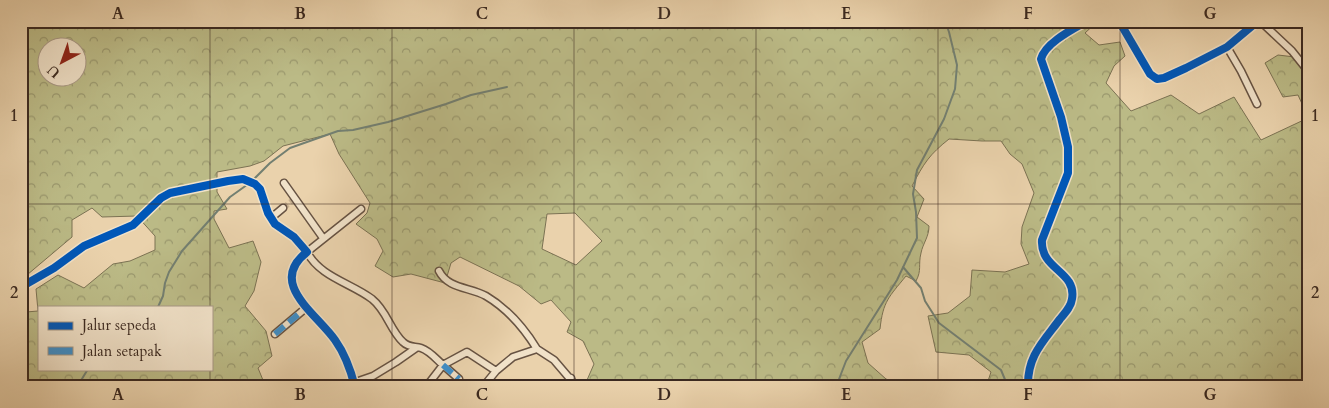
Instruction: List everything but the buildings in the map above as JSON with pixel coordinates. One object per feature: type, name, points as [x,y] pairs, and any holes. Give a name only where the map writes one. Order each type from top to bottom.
[{"type":"street","points":[[1028,387],[1028,374],[1032,359],[1039,346],[1070,305],[1073,292],[1067,278],[1044,256],[1042,251],[1042,240],[1068,173],[1068,147],[1061,117],[1041,59],[1045,50],[1065,34],[1088,21]]},
{"type":"street","points":[[1119,21],[1150,74],[1157,79],[1164,78],[1186,68],[1227,47],[1259,21],[1292,51],[1308,71]]},
{"type":"street","points":[[1227,47],[1257,104]]},
{"type":"street","points":[[21,287],[84,246],[133,225],[154,202],[166,196],[243,179],[255,184],[260,189],[275,224],[294,237],[307,252],[310,259],[321,270],[373,300],[385,312],[403,342],[428,352],[459,379]]},
{"type":"street","points":[[284,183],[293,200],[323,238]]},
{"type":"street","points":[[271,218],[283,208]]},
{"type":"street","points":[[355,384],[343,354],[334,340],[306,307],[292,286],[291,278],[295,263],[323,238],[361,209]]},
{"type":"street","points":[[439,271],[447,280],[463,289],[470,289],[484,295],[505,310],[519,322],[537,349],[554,360],[577,387]]},
{"type":"street","points":[[275,334],[306,307]]},
{"type":"street","points":[[341,387],[355,384],[379,372],[416,348]]},
{"type":"street","points":[[483,387],[496,371],[513,357],[537,349]]},
{"type":"street","points":[[426,387],[443,365],[467,352],[496,371]]},
{"type":"street","points":[[563,387],[571,378]]},
{"type":"green space","points":[[21,21],[1098,21],[1085,33],[1099,45],[1120,42],[1125,56],[1114,66],[1106,83],[1131,111],[1171,95],[1199,114],[1234,97],[1261,140],[1308,118],[1308,387],[986,387],[991,372],[969,355],[936,352],[928,316],[948,313],[970,296],[972,270],[1005,272],[1029,264],[1021,244],[1022,227],[1034,193],[1022,164],[1010,154],[1001,141],[949,139],[928,160],[912,186],[924,199],[917,217],[929,226],[921,253],[918,277],[916,281],[906,276],[885,305],[880,329],[862,342],[868,363],[886,379],[905,387],[584,387],[594,364],[583,341],[567,332],[571,322],[551,300],[541,304],[519,286],[460,257],[451,263],[445,283],[411,274],[393,277],[375,266],[383,251],[377,239],[356,224],[367,213],[370,203],[339,154],[330,134],[283,146],[264,161],[250,166],[217,172],[217,192],[227,209],[214,211],[214,219],[229,248],[253,241],[261,262],[254,291],[245,306],[266,331],[272,356],[258,368],[265,385],[280,382],[283,387],[21,387],[21,310],[26,312],[38,311],[36,289],[58,275],[84,288],[113,264],[130,261],[155,250],[155,236],[137,216],[102,217],[92,208],[72,220],[72,237],[21,280],[23,246],[21,245]],"holes":[[[575,213],[602,241],[576,265],[542,249],[547,214]]]},
{"type":"green space","points":[[1278,55],[1303,58],[1308,63],[1308,117],[1298,95],[1283,97],[1265,63]]},
{"type":"waterway","points":[[836,387],[846,361],[897,280],[917,238],[913,194],[917,170],[944,119],[955,89],[957,65],[945,21]]},
{"type":"waterway","points":[[158,306],[169,272],[182,251],[230,197],[251,182],[270,163],[290,148],[338,131],[353,130],[388,122],[471,95],[507,87]]},
{"type":"waterway","points":[[903,267],[921,288],[925,301],[939,323],[1001,370],[1006,382],[1011,387]]},
{"type":"waterway","points":[[77,387],[87,370]]},
{"type":"tunnel","points":[[283,208],[292,201]]},
{"type":"marked path","points":[[275,334],[307,307]]},
{"type":"marked path","points":[[443,365],[459,379]]},
{"type":"cycle path","points":[[1028,387],[1028,376],[1033,358],[1042,342],[1068,310],[1072,299],[1072,290],[1069,282],[1047,258],[1043,250],[1042,240],[1068,173],[1068,147],[1061,117],[1041,59],[1048,47],[1054,42],[1087,21]]},
{"type":"cycle path","points":[[1119,21],[1150,74],[1157,79],[1164,78],[1186,68],[1227,47],[1258,21]]},
{"type":"cycle path","points":[[21,287],[54,268],[84,246],[133,225],[161,198],[170,193],[243,179],[255,184],[260,189],[268,213],[275,224],[294,237],[307,252],[296,264],[292,275],[293,286],[299,298],[339,345],[355,387]]}]
